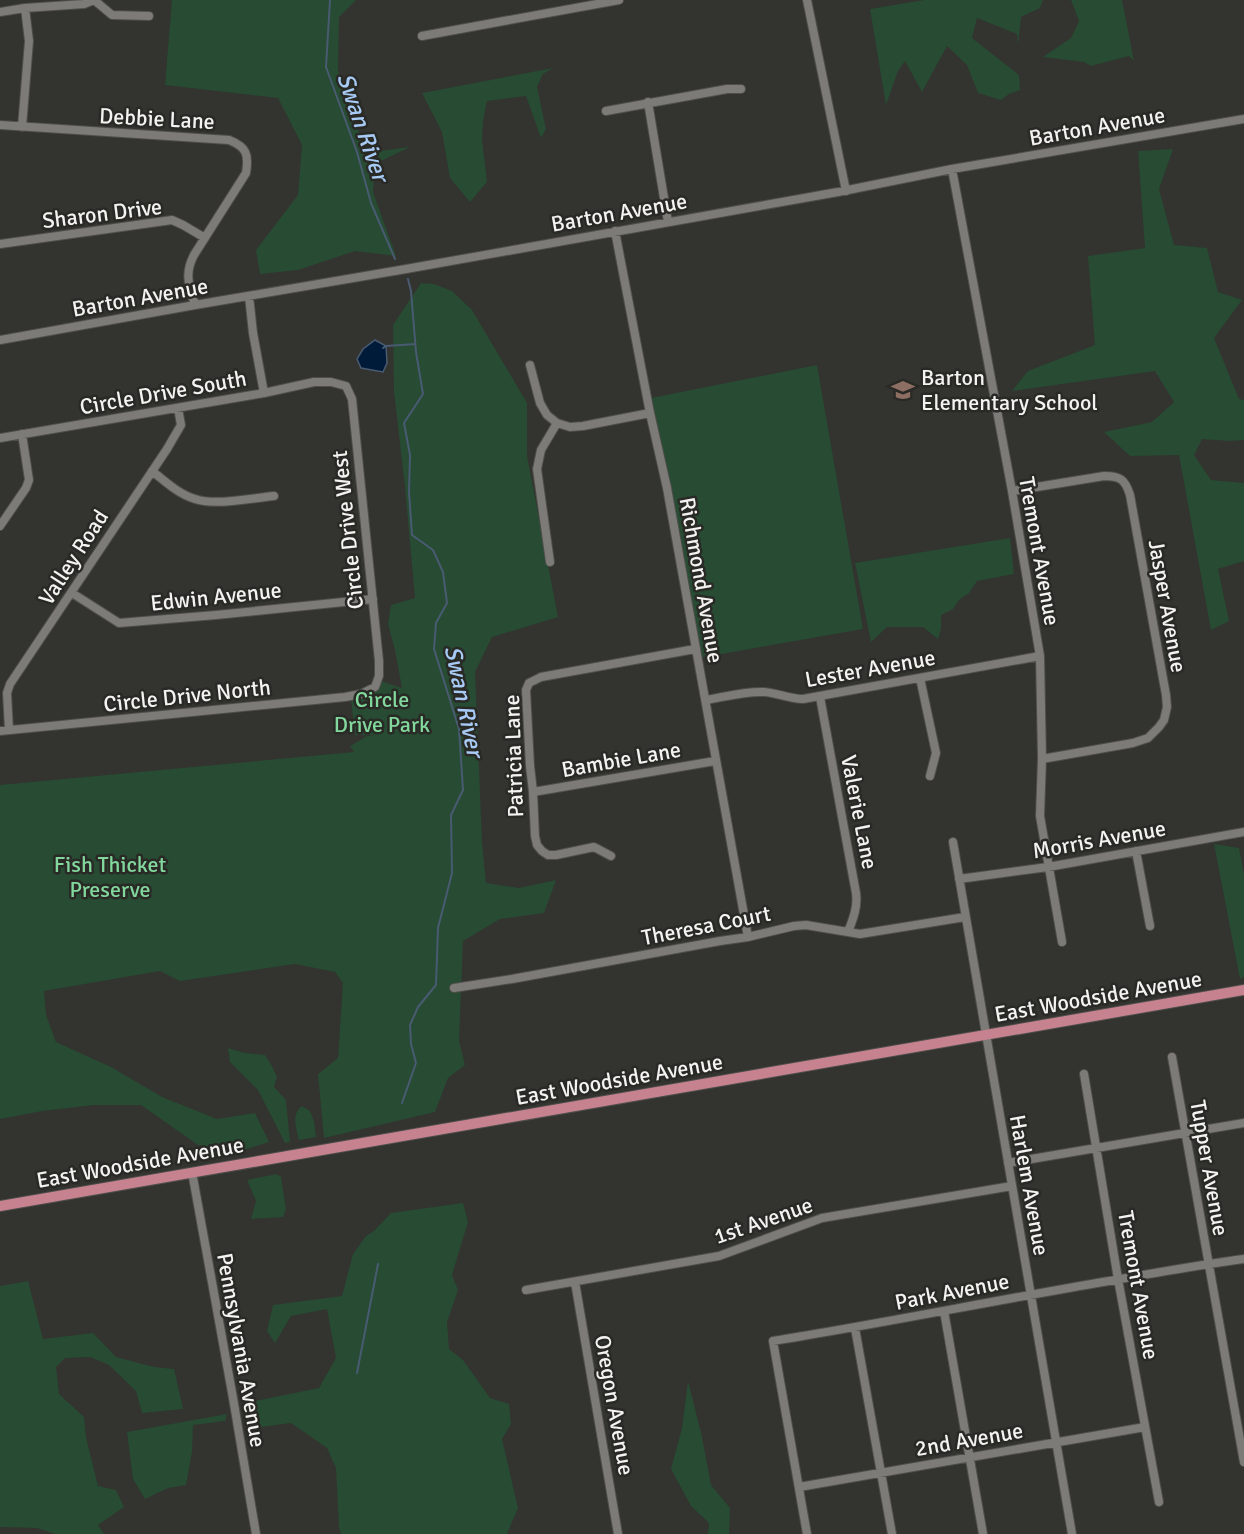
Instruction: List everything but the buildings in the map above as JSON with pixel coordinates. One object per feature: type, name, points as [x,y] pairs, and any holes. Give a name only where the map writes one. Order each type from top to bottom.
[{"type":"main road","name":"East Woodside Avenue","points":[[0,1206],[1244,990]]},
{"type":"street","points":[[0,12],[84,4],[94,0],[112,15],[149,16]]},
{"type":"street","points":[[422,36],[619,0]]},
{"type":"street","points":[[807,0],[846,191]]},
{"type":"street","points":[[22,127],[28,41],[25,8]]},
{"type":"street","points":[[606,111],[727,89],[741,89]]},
{"type":"street","points":[[648,102],[668,222]]},
{"type":"street","name":"Barton Avenue","points":[[0,340],[846,191],[952,169],[1244,119]]},
{"type":"street","name":"Debbie Lane","points":[[0,125],[229,140],[240,144],[246,152],[248,162],[246,173],[194,255],[188,273],[188,282],[195,305]]},
{"type":"street","name":"Tremont Avenue","points":[[952,169],[1040,656],[1042,759],[1040,816],[1062,942]]},
{"type":"street","name":"Sharon Drive","points":[[0,244],[172,220],[205,238]]},
{"type":"street","name":"Richmond Avenue","points":[[615,231],[667,488],[748,938]]},
{"type":"street","points":[[249,296],[264,393]]},
{"type":"street","points":[[530,365],[540,403],[547,415],[557,423],[570,427],[583,426],[650,413]]},
{"type":"street","name":"Circle Drive South","points":[[0,438],[264,393],[314,382],[331,382]]},
{"type":"street","name":"Circle Drive West","points":[[331,382],[346,386],[352,399],[379,661],[379,676],[375,687]]},
{"type":"street","name":"Valley Road","points":[[5,731],[7,693],[10,684],[181,425],[178,408]]},
{"type":"street","points":[[550,562],[537,469],[541,450],[557,423]]},
{"type":"street","points":[[0,526],[29,480],[22,434]]},
{"type":"street","points":[[152,471],[180,492],[207,502],[274,496]]},
{"type":"street","name":"Jasper Avenue","points":[[1012,491],[1104,476],[1113,476],[1123,480],[1130,495],[1166,695],[1167,707],[1164,720],[1148,738],[1133,743],[1042,759]]},
{"type":"street","name":"Edwin Avenue","points":[[72,593],[119,623],[373,599]]},
{"type":"street","name":"Patricia Lane","points":[[611,856],[594,847],[548,855],[537,845],[526,690],[529,683],[541,677],[695,649]]},
{"type":"street","name":"Lester Avenue","points":[[706,700],[757,692],[794,699],[820,697],[1040,656]]},
{"type":"street","points":[[920,678],[936,753],[930,776]]},
{"type":"street","name":"Circle Drive North","points":[[5,731],[345,698],[375,687]]},
{"type":"street","name":"Valerie Lane","points":[[820,697],[857,901],[848,932]]},
{"type":"street","name":"Bambie Lane","points":[[533,792],[715,761]]},
{"type":"street","name":"Morris Avenue","points":[[959,879],[1048,867],[1244,832]]},
{"type":"street","name":"Harlem Avenue","points":[[953,842],[1072,1534]]},
{"type":"street","points":[[1136,851],[1150,927]]},
{"type":"street","name":"Theresa Court","points":[[454,988],[748,938],[794,926],[806,925],[860,934],[965,917]]},
{"type":"street","name":"Tupper Avenue","points":[[1173,1057],[1244,1462]]},
{"type":"street","name":"Tremont Avenue","points":[[1084,1074],[1118,1279],[1159,1502]]},
{"type":"street","points":[[1008,1163],[1244,1123]]},
{"type":"street","name":"Pennsylvania Avenue","points":[[192,1172],[256,1534]]},
{"type":"street","name":"1st Avenue","points":[[526,1290],[719,1256],[822,1218],[1012,1186]]},
{"type":"street","name":"Park Avenue","points":[[799,1487],[773,1341],[855,1328],[1031,1294],[1244,1259]]},
{"type":"street","name":"Oregon Avenue","points":[[575,1282],[618,1534]]},
{"type":"street","points":[[944,1311],[982,1534]]},
{"type":"street","points":[[855,1328],[892,1534]]},
{"type":"street","name":"2nd Avenue","points":[[799,1487],[1145,1426]]},
{"type":"street","points":[[799,1487],[807,1534]]},
{"type":"green space","points":[[172,0],[356,0],[339,17],[338,70],[352,121],[372,152],[410,147],[375,164],[373,192],[396,256],[355,251],[298,270],[260,274],[256,250],[298,195],[302,145],[278,98],[165,85]]},
{"type":"green space","points":[[924,0],[1043,0],[1040,8],[1021,17],[1018,45],[1017,34],[977,18],[972,38],[1019,75],[1020,90],[1001,100],[978,93],[967,65],[947,46],[922,92],[905,61],[898,71],[886,105],[870,9]]},
{"type":"green space","points":[[1071,0],[1122,0],[1134,61],[1129,56],[1091,66],[1084,62],[1043,57],[1071,38],[1079,21]]},
{"type":"green space","points":[[553,68],[543,74],[537,87],[546,129],[541,138],[526,96],[487,101],[482,139],[487,182],[470,202],[450,178],[442,132],[422,93]]},
{"type":"green space","points":[[1173,149],[1159,189],[1174,245],[1207,248],[1218,292],[1242,300],[1214,338],[1239,399],[1244,400],[1244,440],[1202,439],[1194,455],[1211,480],[1244,483],[1244,561],[1218,569],[1229,621],[1211,630],[1179,455],[1130,456],[1104,432],[1152,422],[1174,402],[1155,371],[1012,391],[1028,371],[1095,345],[1088,256],[1145,248],[1138,151]]},
{"type":"green space","points":[[421,283],[434,284],[452,291],[472,310],[527,403],[527,456],[558,617],[492,637],[475,672],[482,842],[486,883],[519,888],[556,880],[544,913],[500,919],[463,941],[459,1041],[465,1065],[448,1078],[435,1112],[324,1138],[318,1074],[338,1058],[343,983],[335,972],[295,964],[180,981],[160,971],[44,991],[46,1015],[56,1042],[111,1067],[162,1097],[217,1119],[255,1113],[269,1142],[240,1151],[198,1145],[141,1105],[94,1105],[0,1119],[0,785],[354,752],[350,746],[367,736],[376,735],[355,735],[351,700],[381,681],[402,688],[388,624],[391,605],[415,598],[394,392],[393,325]]},
{"type":"green space","points":[[817,365],[863,629],[699,658],[651,398]]},
{"type":"green space","points":[[1010,538],[1014,574],[977,581],[953,609],[941,615],[938,639],[923,627],[887,627],[871,642],[855,563]]},
{"type":"green space","points":[[1214,844],[1239,848],[1244,875],[1244,977],[1240,979]]},
{"type":"green space","points":[[228,1048],[265,1055],[277,1077],[274,1087],[286,1100],[290,1142],[285,1143],[258,1090],[230,1062]]},
{"type":"green space","points":[[302,1106],[310,1111],[316,1137],[299,1140],[295,1117]]},
{"type":"green space","points":[[277,1174],[281,1177],[286,1209],[283,1217],[251,1219],[256,1201],[247,1180]]},
{"type":"green space","points":[[463,1203],[468,1222],[452,1275],[458,1290],[447,1322],[449,1349],[463,1360],[490,1398],[509,1404],[511,1424],[502,1439],[518,1508],[507,1534],[341,1534],[336,1468],[327,1448],[291,1423],[247,1429],[246,1403],[319,1388],[336,1358],[327,1309],[291,1316],[275,1343],[267,1331],[273,1305],[342,1296],[353,1254],[366,1236],[391,1213]]},
{"type":"green space","points":[[28,1281],[43,1339],[93,1333],[116,1357],[154,1367],[174,1369],[183,1409],[142,1413],[136,1391],[109,1365],[90,1357],[65,1358],[56,1367],[59,1394],[84,1417],[86,1437],[98,1486],[116,1490],[124,1507],[98,1525],[104,1534],[55,1534],[37,1528],[0,1527],[0,1286]]},
{"type":"green space","points":[[688,1381],[711,1485],[730,1508],[729,1534],[708,1534],[709,1523],[691,1506],[671,1469],[682,1428]]},
{"type":"green space","points":[[227,1414],[225,1421],[193,1425],[192,1452],[186,1485],[168,1488],[145,1499],[133,1479],[127,1432]]},
{"type":"water","points":[[375,340],[386,346],[387,363],[383,372],[361,368],[357,359],[363,349]]},
{"type":"waterway","name":"Swan River","points":[[330,0],[326,67],[357,152],[371,203],[395,259]]},
{"type":"waterway","name":"Swan River","points":[[402,1103],[416,1063],[411,1044],[410,1025],[418,1007],[436,985],[438,928],[452,873],[451,815],[463,790],[459,729],[434,649],[436,623],[447,603],[443,572],[433,550],[412,535],[409,492],[410,455],[404,423],[423,394],[408,279]]},
{"type":"waterway","points":[[383,348],[415,344]]},
{"type":"waterway","name":"Swan River","points":[[357,1373],[378,1264]]},
{"type":"place","name":"Barton Elementary School","points":[[903,390]]},
{"type":"park label","name":"Circle Drive Park","points":[[382,712]]},
{"type":"park label","name":"Fish Thicket Preserve","points":[[110,876]]}]
